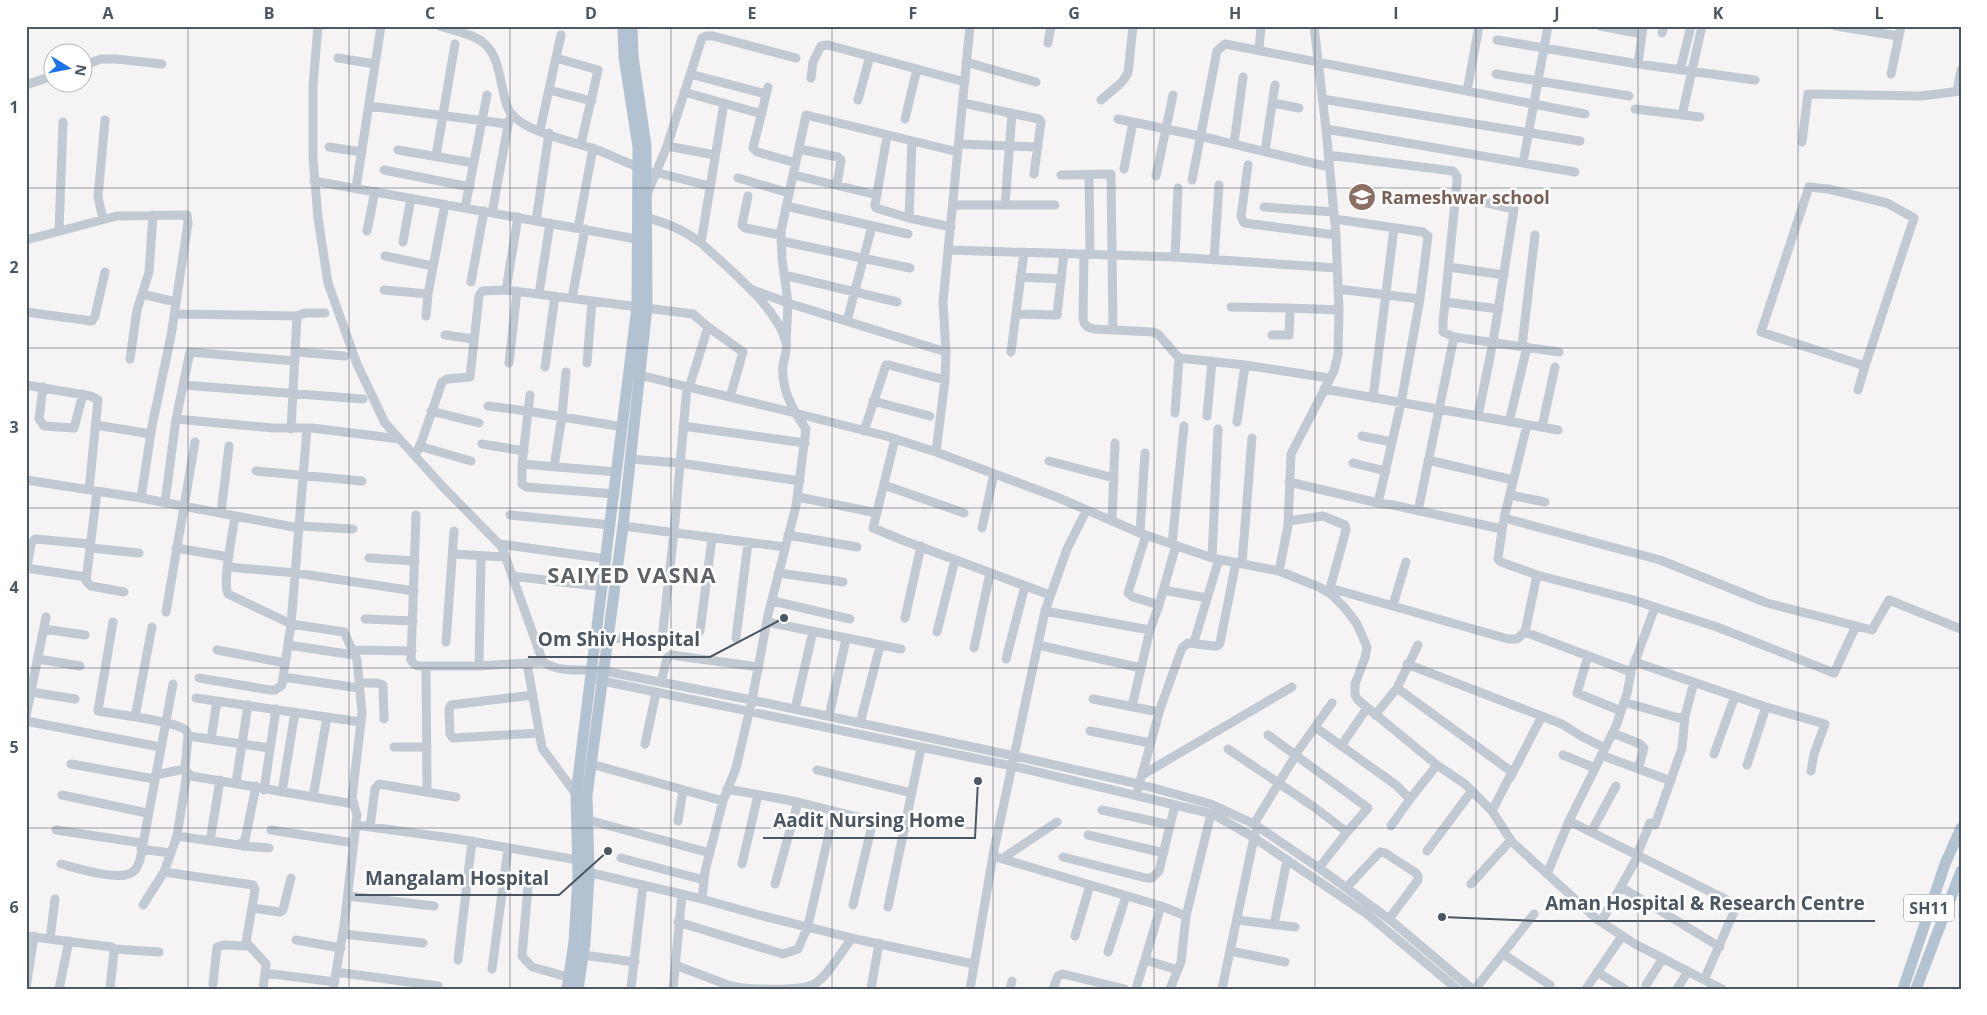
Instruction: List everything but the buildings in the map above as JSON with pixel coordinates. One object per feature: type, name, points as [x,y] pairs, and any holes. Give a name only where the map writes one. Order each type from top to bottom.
[{"type":"main road","points":[[568,983],[588,820],[587,795],[591,764],[603,587],[607,559],[617,525],[630,459],[634,374],[642,308],[643,216],[646,169],[638,147],[624,57],[623,26]]},
{"type":"main road","points":[[632,26],[633,56],[646,146],[646,195],[643,216]]},
{"type":"main road","points":[[578,989],[583,955],[581,867],[576,794],[597,675],[608,637],[617,525],[615,494],[623,426],[634,374]]},
{"type":"main road","name":"SH11","points":[[1903,989],[1942,872],[1961,828]]},
{"type":"main road","name":"SH11","points":[[1916,989],[1961,871]]},
{"type":"street","points":[[318,26],[313,85],[314,181],[328,283],[358,364],[385,423],[502,547],[543,662],[552,668],[661,682],[1015,756],[1140,780],[1211,804],[1256,825],[1319,868],[1389,919],[1473,989],[1534,914]]},
{"type":"street","points":[[356,188],[380,26]]},
{"type":"street","points":[[440,26],[474,36],[492,50],[499,68],[505,101],[510,112],[529,127],[593,148],[646,169],[709,186]]},
{"type":"street","points":[[936,452],[946,352],[944,302],[948,250],[970,26]]},
{"type":"street","points":[[1048,43],[1051,26]]},
{"type":"street","points":[[1102,100],[1122,82],[1128,73],[1132,26]]},
{"type":"street","points":[[1259,50],[1261,26]]},
{"type":"street","points":[[1279,571],[1288,521],[1291,454],[1334,371],[1338,354],[1339,310],[1336,236],[1314,26]]},
{"type":"street","points":[[1467,91],[1479,26]]},
{"type":"street","points":[[1523,163],[1548,26]]},
{"type":"street","points":[[1600,26],[1643,30],[1638,64]]},
{"type":"street","points":[[1680,70],[1691,26]]},
{"type":"street","points":[[1682,115],[1702,26]]},
{"type":"street","points":[[1836,26],[1898,36]]},
{"type":"street","points":[[1891,74],[1900,26]]},
{"type":"street","points":[[536,220],[549,90],[561,35]]},
{"type":"street","points":[[646,169],[667,146],[702,38],[713,36],[796,58]]},
{"type":"street","points":[[1497,40],[1638,64],[1755,80]]},
{"type":"street","points":[[436,156],[455,44]]},
{"type":"street","points":[[1192,180],[1217,51],[1225,44],[1585,114]]},
{"type":"street","points":[[811,78],[813,62],[821,46],[828,45],[965,82]]},
{"type":"street","points":[[858,100],[870,56]]},
{"type":"street","points":[[338,58],[375,64]]},
{"type":"street","points":[[556,58],[598,70],[581,144]]},
{"type":"street","points":[[92,62],[101,59],[116,59],[162,64]]},
{"type":"street","points":[[966,62],[1036,82]]},
{"type":"street","points":[[905,119],[916,69]]},
{"type":"street","points":[[1802,142],[1808,94],[1921,96],[1959,91],[1961,70]]},
{"type":"street","points":[[690,74],[767,90],[754,150],[796,163]]},
{"type":"street","points":[[1496,74],[1629,96]]},
{"type":"street","points":[[1234,144],[1243,77]]},
{"type":"street","points":[[26,85],[42,79]]},
{"type":"street","points":[[1265,152],[1275,85]]},
{"type":"street","points":[[549,90],[592,101]]},
{"type":"street","points":[[684,92],[762,114]]},
{"type":"street","points":[[465,208],[487,95]]},
{"type":"street","points":[[1156,176],[1173,95]]},
{"type":"street","points":[[1322,100],[1580,142]]},
{"type":"street","points":[[963,103],[1039,119],[1041,122],[1034,174]]},
{"type":"street","points":[[1272,103],[1299,108]]},
{"type":"street","points":[[701,243],[724,104]]},
{"type":"street","points":[[369,106],[508,124]]},
{"type":"street","points":[[1635,109],[1700,117]]},
{"type":"street","points":[[472,282],[510,112]]},
{"type":"street","points":[[1005,205],[1012,113]]},
{"type":"street","points":[[702,899],[704,880],[722,801],[736,768],[778,573],[798,497],[806,429],[794,413],[783,386],[788,303],[781,238],[806,115],[887,136],[958,148],[1010,145],[1038,147]]},
{"type":"street","points":[[1118,119],[1200,136],[1329,167]]},
{"type":"street","points":[[103,219],[98,197],[105,120]]},
{"type":"street","points":[[59,231],[63,122]]},
{"type":"street","points":[[1124,169],[1133,122]]},
{"type":"street","points":[[1326,129],[1575,172]]},
{"type":"street","points":[[887,136],[876,208],[909,218],[951,227]]},
{"type":"street","points":[[909,218],[912,141]]},
{"type":"street","points":[[667,146],[715,155]]},
{"type":"street","points":[[329,147],[362,152]]},
{"type":"street","points":[[572,298],[593,148]]},
{"type":"street","points":[[799,149],[838,157],[841,160],[836,185]]},
{"type":"street","points":[[398,150],[474,163]]},
{"type":"street","points":[[1328,155],[1453,171],[1457,182],[1442,322],[1444,332],[1454,337],[1559,352]]},
{"type":"street","points":[[1248,165],[1241,216],[1244,223],[1336,236]]},
{"type":"street","points":[[384,170],[470,187]]},
{"type":"street","points":[[1061,175],[1111,174],[1113,330]]},
{"type":"street","points":[[794,175],[877,195]]},
{"type":"street","points":[[1089,175],[1083,318],[1084,324],[1088,328],[1153,332],[1158,334],[1179,358],[1245,365],[1330,378]]},
{"type":"street","points":[[738,178],[789,193]]},
{"type":"street","points":[[314,181],[643,240]]},
{"type":"street","points":[[1214,260],[1220,185]]},
{"type":"street","points":[[1858,390],[1914,218],[1887,203],[1828,189],[1809,187],[1761,332],[1865,366]]},
{"type":"street","points":[[1175,257],[1178,188]]},
{"type":"street","points":[[367,231],[375,191]]},
{"type":"street","points":[[748,196],[742,225],[745,228],[910,268]]},
{"type":"street","points":[[1456,196],[1514,209],[1493,342],[1478,416]]},
{"type":"street","points":[[403,242],[411,198]]},
{"type":"street","points":[[426,316],[428,294],[445,204]]},
{"type":"street","points":[[953,205],[1055,205]]},
{"type":"street","points":[[786,206],[908,234]]},
{"type":"street","points":[[1264,207],[1334,215],[1422,232],[1428,236],[1420,299],[1378,504]]},
{"type":"street","points":[[26,240],[117,216],[187,215],[188,223],[175,314],[151,434],[141,498]]},
{"type":"street","points":[[130,360],[137,310],[149,272],[153,216]]},
{"type":"street","points":[[643,216],[681,230],[701,243],[759,298],[776,322],[786,343]]},
{"type":"street","points":[[506,290],[518,217]]},
{"type":"street","points":[[539,294],[550,223]]},
{"type":"street","points":[[847,321],[872,226]]},
{"type":"street","points":[[1373,398],[1394,228]]},
{"type":"street","points":[[1509,422],[1524,346],[1535,235]]},
{"type":"street","points":[[948,250],[1175,257],[1337,268]]},
{"type":"street","points":[[1012,352],[1024,252]]},
{"type":"street","points":[[1016,314],[1057,315],[1064,253]]},
{"type":"street","points":[[385,256],[433,266]]},
{"type":"street","points":[[1448,268],[1504,275]]},
{"type":"street","points":[[26,312],[92,321],[95,316],[105,272]]},
{"type":"street","points":[[784,275],[898,302]]},
{"type":"street","points":[[1020,277],[1061,279]]},
{"type":"street","points":[[750,289],[788,303],[946,352]]},
{"type":"street","points":[[1338,289],[1420,299]]},
{"type":"street","points":[[384,290],[428,294]]},
{"type":"street","points":[[415,456],[444,380],[470,377],[480,293],[484,290],[517,291],[693,314],[743,352],[730,397]]},
{"type":"street","points":[[508,363],[517,291]]},
{"type":"street","points":[[142,294],[176,302]]},
{"type":"street","points":[[546,367],[556,296]]},
{"type":"street","points":[[587,363],[592,301]]},
{"type":"street","points":[[1445,302],[1498,309]]},
{"type":"street","points":[[1231,307],[1339,310]]},
{"type":"street","points":[[1272,334],[1289,335],[1290,308]]},
{"type":"street","points":[[175,314],[297,316],[305,313],[325,313]]},
{"type":"street","points":[[291,429],[297,316]]},
{"type":"street","points":[[608,637],[660,642],[674,532],[688,388],[708,327]]},
{"type":"street","points":[[445,335],[474,340]]},
{"type":"street","points":[[1418,511],[1454,337]]},
{"type":"street","points":[[165,502],[176,419],[190,352],[345,356]]},
{"type":"street","points":[[1175,414],[1179,358]]},
{"type":"street","points":[[1207,416],[1212,361]]},
{"type":"street","points":[[864,431],[886,365],[944,380]]},
{"type":"street","points":[[1237,422],[1245,365]]},
{"type":"street","points":[[1542,427],[1555,367]]},
{"type":"street","points":[[554,467],[562,416],[566,372]]},
{"type":"street","points":[[634,374],[895,439],[936,452],[1059,498],[1143,534],[1215,558],[1279,571],[1330,590],[1393,605],[1508,639],[1516,639],[1525,632],[1537,575]]},
{"type":"street","points":[[26,384],[83,394],[98,400],[94,490],[86,582],[91,586],[124,592]]},
{"type":"street","points":[[183,385],[363,399]]},
{"type":"street","points":[[43,387],[39,419],[44,426],[74,428],[83,394]]},
{"type":"street","points":[[1324,390],[1558,430]]},
{"type":"street","points":[[530,395],[522,464],[522,484],[526,487],[615,494]]},
{"type":"street","points":[[873,401],[930,416]]},
{"type":"street","points":[[488,406],[623,426]]},
{"type":"street","points":[[431,411],[479,423]]},
{"type":"street","points":[[176,419],[291,429],[307,428],[400,439]]},
{"type":"street","points":[[96,425],[151,434]]},
{"type":"street","points":[[1527,425],[1504,518],[1498,559],[1501,562],[1537,575],[1655,607],[1717,628],[1834,673],[1856,626]]},
{"type":"street","points":[[683,426],[805,443]]},
{"type":"street","points":[[1132,706],[1140,668],[1150,630],[1160,605],[1174,544],[1184,426]]},
{"type":"street","points":[[199,678],[275,690],[282,685],[292,624],[307,428]]},
{"type":"street","points":[[1194,642],[1207,598],[1215,558],[1218,429]]},
{"type":"street","points":[[1362,436],[1392,442]]},
{"type":"street","points":[[1136,796],[1159,712],[1182,648],[1188,642],[1214,646],[1220,643],[1239,562],[1252,438]]},
{"type":"street","points":[[895,439],[873,528],[1050,595]]},
{"type":"street","points":[[166,612],[195,442]]},
{"type":"street","points":[[1112,521],[1115,443]]},
{"type":"street","points":[[482,444],[524,451]]},
{"type":"street","points":[[221,513],[230,446]]},
{"type":"street","points":[[419,446],[471,460]]},
{"type":"street","points":[[1145,453],[1143,534],[1128,593],[1133,597],[1160,605]]},
{"type":"street","points":[[630,459],[680,463],[800,481]]},
{"type":"street","points":[[1428,460],[1513,480]]},
{"type":"street","points":[[1049,461],[1114,478]]},
{"type":"street","points":[[1352,462],[1386,471]]},
{"type":"street","points":[[522,464],[618,472]]},
{"type":"street","points":[[256,471],[362,481]]},
{"type":"street","points":[[982,528],[994,474]]},
{"type":"street","points":[[26,480],[165,502],[299,527],[353,529]]},
{"type":"street","points":[[1289,482],[1378,504],[1502,529]]},
{"type":"street","points":[[884,485],[964,513]]},
{"type":"street","points":[[1510,495],[1545,502]]},
{"type":"street","points":[[798,497],[877,513]]},
{"type":"street","points":[[970,989],[993,856],[1046,611],[1067,549],[1086,511]]},
{"type":"street","points":[[416,515],[411,660],[414,664],[426,666],[478,666],[543,662]]},
{"type":"street","points":[[510,515],[617,525],[785,547]]},
{"type":"street","points":[[235,516],[228,567],[226,590],[228,594],[292,624],[344,632],[357,660],[359,685],[361,722],[352,798],[357,815],[343,934],[334,986],[266,973]]},
{"type":"street","points":[[1288,521],[1324,516],[1345,525],[1346,530],[1330,590]]},
{"type":"street","points":[[1504,518],[1660,560],[1767,603],[1872,630],[1890,600],[1961,629]]},
{"type":"street","points":[[446,642],[454,531]]},
{"type":"street","points":[[788,535],[857,547]]},
{"type":"street","points":[[700,631],[712,538]]},
{"type":"street","points":[[86,577],[26,568],[31,544],[35,539],[139,553]]},
{"type":"street","points":[[736,638],[748,543]]},
{"type":"street","points":[[500,544],[607,559]]},
{"type":"street","points":[[905,618],[921,546]]},
{"type":"street","points":[[176,548],[229,557]]},
{"type":"street","points":[[453,554],[506,557]]},
{"type":"street","points":[[478,666],[481,556]]},
{"type":"street","points":[[369,558],[415,562]]},
{"type":"street","points":[[937,632],[955,560]]},
{"type":"street","points":[[1393,605],[1406,562]]},
{"type":"street","points":[[228,567],[296,573],[414,591]]},
{"type":"street","points":[[778,573],[843,582]]},
{"type":"street","points":[[974,648],[990,573]]},
{"type":"street","points":[[512,576],[603,587]]},
{"type":"street","points":[[1006,659],[1025,586]]},
{"type":"street","points":[[1163,590],[1207,598]]},
{"type":"street","points":[[1330,590],[1358,624],[1367,646],[1354,690],[1358,700],[1437,765],[1465,784],[1492,811],[1511,840],[1601,922],[1622,936],[1716,988]]},
{"type":"street","points":[[772,601],[850,619]]},
{"type":"street","points":[[1547,874],[1569,821],[1613,733],[1623,707],[1631,672],[1655,607]]},
{"type":"street","points":[[1046,611],[1150,630]]},
{"type":"street","points":[[26,716],[31,692],[30,679],[38,659],[46,617]]},
{"type":"street","points":[[365,619],[413,621]]},
{"type":"street","points":[[113,622],[98,711],[183,728],[188,736],[186,771],[177,836],[164,872],[143,905]]},
{"type":"street","points":[[767,622],[901,650]]},
{"type":"street","points":[[135,717],[152,627]]},
{"type":"street","points":[[44,629],[85,635]]},
{"type":"street","points":[[795,709],[813,631]]},
{"type":"street","points":[[1525,632],[1631,672]]},
{"type":"street","points":[[829,716],[846,640]]},
{"type":"street","points":[[288,645],[353,653],[412,651]]},
{"type":"street","points":[[1038,645],[1140,668]]},
{"type":"street","points":[[1376,715],[1397,688],[1407,664],[1418,645]]},
{"type":"street","points":[[860,723],[880,646]]},
{"type":"street","points":[[218,650],[285,663]]},
{"type":"street","points":[[661,682],[667,658],[670,655],[758,667]]},
{"type":"street","points":[[1588,656],[1577,693],[1623,707],[1679,718],[1685,716]]},
{"type":"street","points":[[38,659],[80,666]]},
{"type":"street","points":[[1635,662],[1766,707],[1825,724],[1814,754],[1812,771]]},
{"type":"street","points":[[527,663],[542,748],[576,794]]},
{"type":"street","points":[[1407,664],[1562,724],[1603,751],[1638,770],[1671,781]]},
{"type":"street","points":[[426,666],[427,791]]},
{"type":"street","points":[[597,675],[656,693],[1012,766],[1211,814],[1253,837],[1367,914],[1457,989]]},
{"type":"street","points":[[283,677],[359,685],[380,683],[383,685],[384,719]]},
{"type":"street","points":[[1601,922],[1653,824],[1671,781],[1682,748],[1685,716],[1694,682]]},
{"type":"street","points":[[61,864],[116,876],[132,873],[136,868],[142,846],[164,723],[173,684]]},
{"type":"street","points":[[1140,780],[1292,687]]},
{"type":"street","points":[[1397,688],[1512,772],[1492,811]]},
{"type":"street","points":[[31,692],[75,699]]},
{"type":"street","points":[[645,744],[656,693]]},
{"type":"street","points":[[533,695],[451,705],[449,709],[450,734],[453,738],[539,734]]},
{"type":"street","points":[[1714,754],[1734,696]]},
{"type":"street","points":[[196,698],[361,722]]},
{"type":"street","points":[[1094,699],[1159,712]]},
{"type":"street","points":[[211,740],[217,701]]},
{"type":"street","points":[[1222,989],[1256,825],[1295,755],[1332,703]]},
{"type":"street","points":[[236,783],[248,705]]},
{"type":"street","points":[[1747,765],[1766,707]]},
{"type":"street","points":[[1341,746],[1367,708]]},
{"type":"street","points":[[242,844],[245,840],[260,788],[270,748],[276,709]]},
{"type":"street","points":[[282,792],[295,712]]},
{"type":"street","points":[[1492,811],[1542,716]]},
{"type":"street","points":[[313,797],[327,717]]},
{"type":"street","points":[[26,721],[160,747]]},
{"type":"street","points":[[1315,727],[1396,785],[1410,799]]},
{"type":"street","points":[[1090,731],[1150,743]]},
{"type":"street","points":[[1613,733],[1640,744],[1644,748],[1638,770]]},
{"type":"street","points":[[1268,735],[1368,808],[1319,868]]},
{"type":"street","points":[[188,736],[270,748]]},
{"type":"street","points":[[394,747],[427,747]]},
{"type":"street","points":[[888,907],[921,748]]},
{"type":"street","points":[[1228,749],[1347,832]]},
{"type":"street","points":[[1563,755],[1595,768]]},
{"type":"street","points":[[71,764],[154,777],[186,771]]},
{"type":"street","points":[[591,764],[722,801]]},
{"type":"street","points":[[1391,826],[1437,765]]},
{"type":"street","points":[[817,770],[912,793]]},
{"type":"street","points":[[186,771],[191,776],[354,804]]},
{"type":"street","points":[[210,841],[220,780]]},
{"type":"street","points":[[370,827],[375,789],[379,784],[456,797]]},
{"type":"street","points":[[1591,832],[1616,786]]},
{"type":"street","points":[[727,789],[798,802],[905,829]]},
{"type":"street","points":[[678,821],[683,790]]},
{"type":"street","points":[[1428,851],[1471,792]]},
{"type":"street","points":[[62,795],[148,813]]},
{"type":"street","points":[[742,864],[758,795]]},
{"type":"street","points":[[775,884],[798,802]]},
{"type":"street","points":[[1063,858],[1152,878],[1159,871],[1175,805]]},
{"type":"street","points":[[1102,810],[1170,825]]},
{"type":"street","points":[[678,922],[783,954],[798,949],[808,926],[834,811]]},
{"type":"street","points":[[1170,989],[1178,970],[1186,916],[1211,814]]},
{"type":"street","points":[[588,820],[710,853]]},
{"type":"street","points":[[853,905],[873,821]]},
{"type":"street","points":[[1569,821],[1737,905],[1720,948],[1704,980]]},
{"type":"street","points":[[1004,859],[1057,822]]},
{"type":"street","points":[[356,826],[472,841],[508,848],[759,915],[852,938],[974,964]]},
{"type":"street","points":[[56,830],[171,852]]},
{"type":"street","points":[[271,830],[354,843]]},
{"type":"street","points":[[1088,835],[1164,853]]},
{"type":"street","points":[[177,836],[242,844],[251,848],[269,848]]},
{"type":"street","points":[[1471,884],[1511,840]]},
{"type":"street","points":[[458,960],[472,841]]},
{"type":"street","points":[[492,969],[508,848]]},
{"type":"street","points":[[1346,888],[1380,852],[1385,853],[1416,873],[1418,880],[1389,919]]},
{"type":"street","points":[[993,856],[1161,906],[1186,916]]},
{"type":"street","points":[[621,858],[704,880]]},
{"type":"street","points":[[1274,924],[1287,860]]},
{"type":"street","points":[[164,872],[252,885],[255,890],[246,939],[248,946],[264,961],[266,973],[263,989]]},
{"type":"street","points":[[529,876],[522,956],[532,967],[568,983]]},
{"type":"street","points":[[252,908],[280,912],[283,910],[291,878]]},
{"type":"street","points":[[631,988],[644,885]]},
{"type":"street","points":[[1075,936],[1090,885]]},
{"type":"street","points":[[1621,887],[1720,948]]},
{"type":"street","points":[[673,989],[682,894]]},
{"type":"street","points":[[348,896],[434,906]]},
{"type":"street","points":[[1108,952],[1126,896]]},
{"type":"street","points":[[50,939],[55,899]]},
{"type":"street","points":[[1136,989],[1161,906]]},
{"type":"street","points":[[1237,920],[1295,928]]},
{"type":"street","points":[[343,934],[423,943]]},
{"type":"street","points":[[26,988],[30,936],[108,946],[114,949],[159,952]]},
{"type":"street","points":[[1586,989],[1622,936]]},
{"type":"street","points":[[675,965],[727,987],[798,988],[814,984],[821,978],[852,938]]},
{"type":"street","points":[[296,940],[341,948]]},
{"type":"street","points":[[59,989],[69,941]]},
{"type":"street","points":[[213,984],[217,947],[224,944],[248,946]]},
{"type":"street","points":[[871,989],[879,944]]},
{"type":"street","points":[[110,989],[114,949]]},
{"type":"street","points":[[1230,951],[1285,962]]},
{"type":"street","points":[[1503,954],[1550,985]]},
{"type":"street","points":[[583,955],[635,962]]},
{"type":"street","points":[[1646,985],[1663,958]]},
{"type":"street","points":[[1145,960],[1178,970]]},
{"type":"street","points":[[1677,989],[1688,971]]},
{"type":"street","points":[[336,972],[438,986]]},
{"type":"street","points":[[1598,972],[1625,989]]},
{"type":"street","points":[[1053,989],[1058,976],[1063,974],[1125,989]]},
{"type":"place","name":"Rameshwar school","points":[[1362,197]]},
{"type":"place","name":"Om Shiv Hospital","points":[[784,618]]},
{"type":"place","name":"Aadit Nursing Home","points":[[978,781]]},
{"type":"place","name":"Mangalam Hospital","points":[[608,851]]},
{"type":"place","name":"Aman Hospital & Research Centre","points":[[1442,917]]},
{"type":"district","name":"SAIYED VASNA","points":[[632,574]]}]
